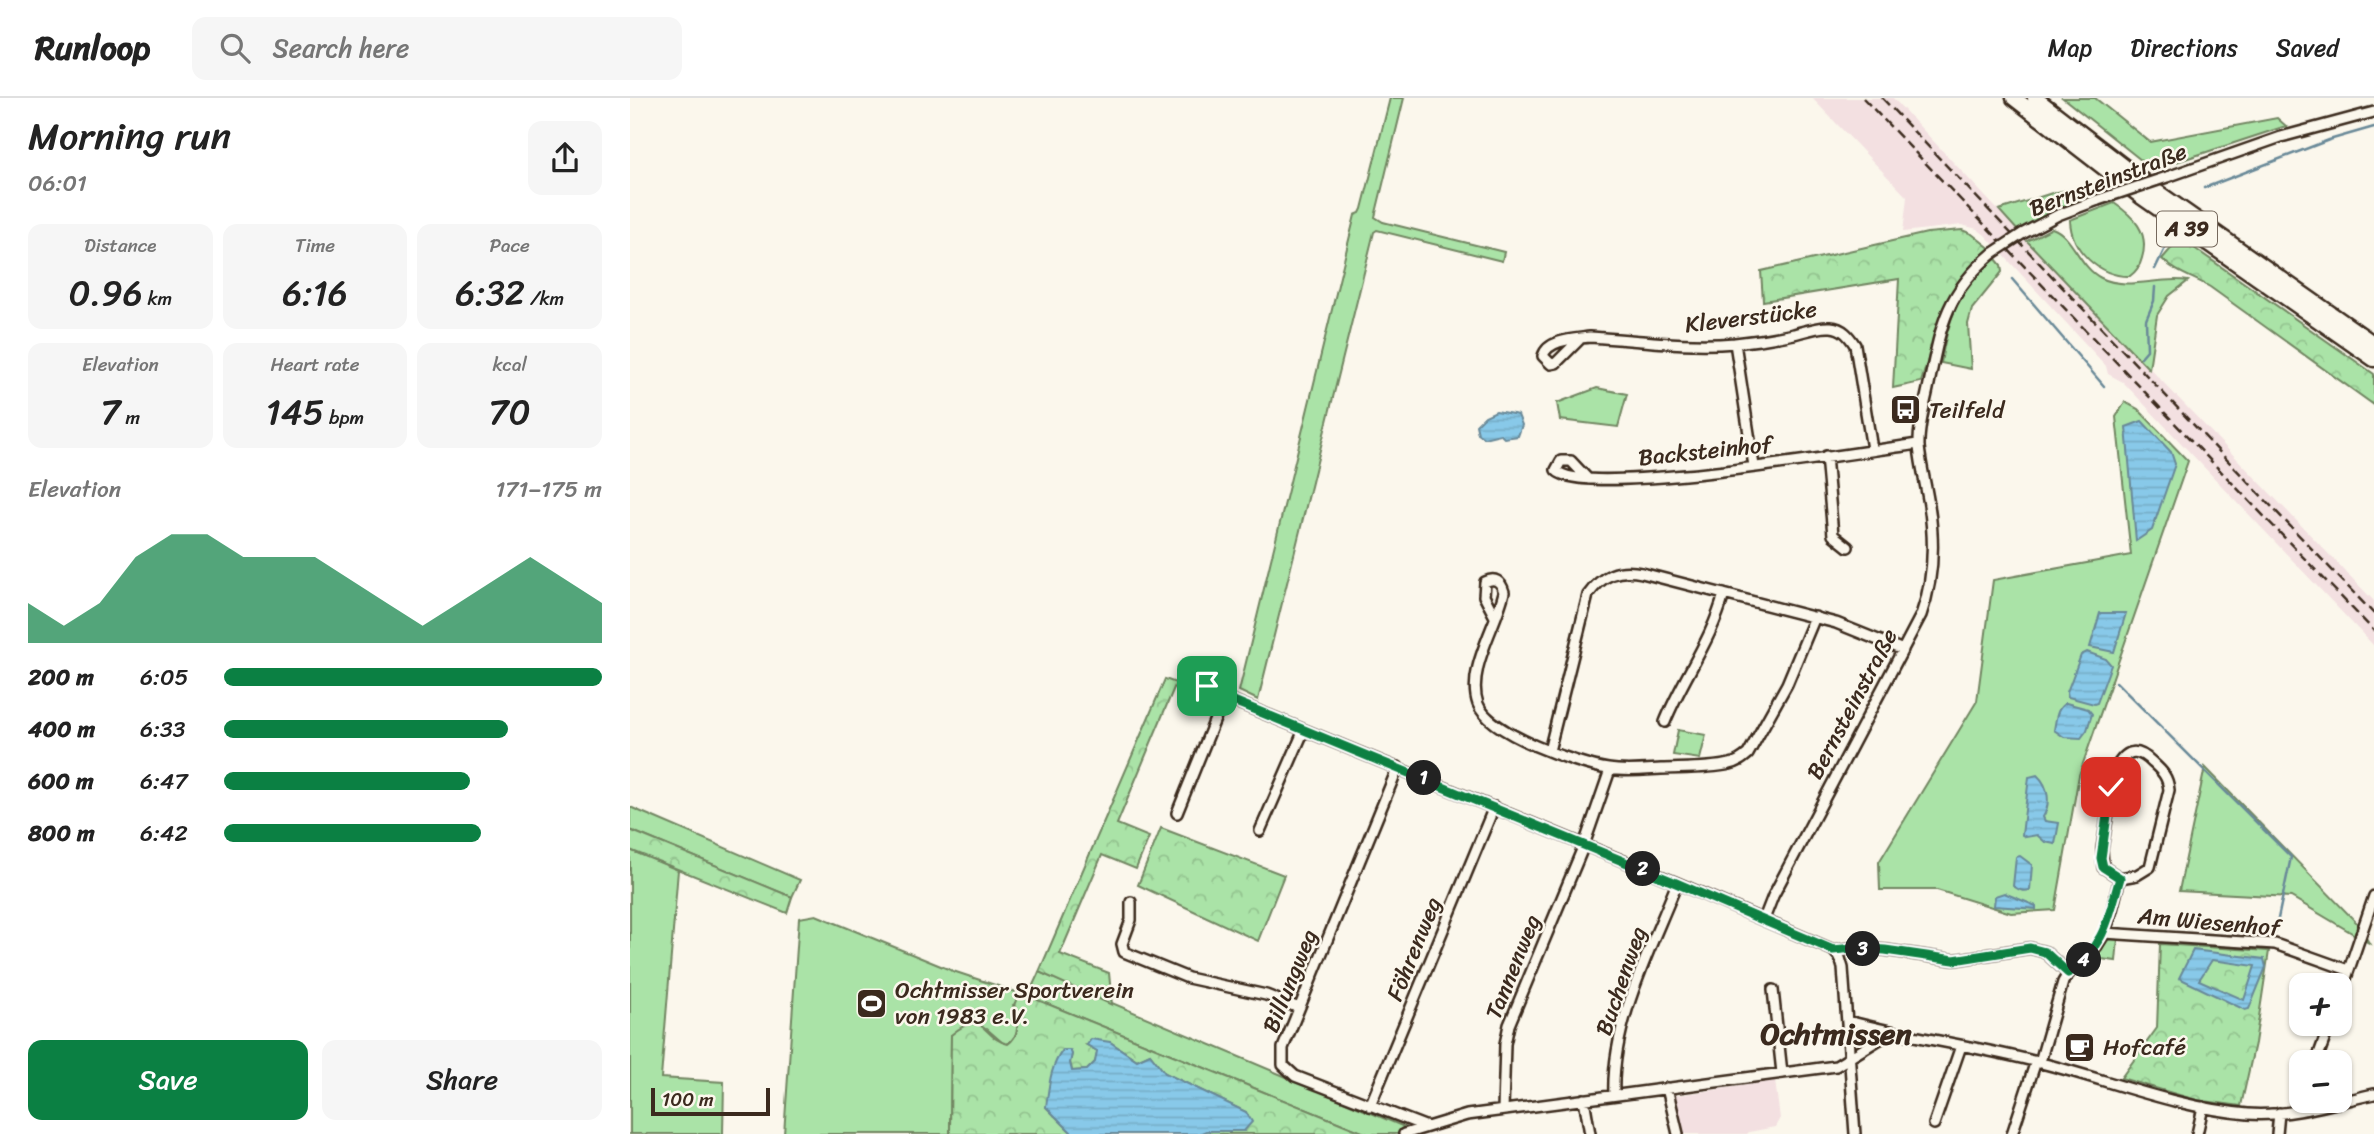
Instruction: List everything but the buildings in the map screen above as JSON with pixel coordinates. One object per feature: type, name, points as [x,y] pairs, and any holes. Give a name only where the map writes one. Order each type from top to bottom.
[{"type":"highway","name":"A 39","points":[[2014,98],[2143,197],[2374,359]]},
{"type":"highway","name":"A 39","points":[[2035,98],[2157,192],[2374,344]]},
{"type":"street","name":"Bernsteinstraße","points":[[1764,919],[1773,896],[1921,615],[1931,581],[1932,533],[1919,444],[1938,339],[1947,312],[1963,283],[1993,253],[2058,215],[2307,129],[2374,113]]},
{"type":"street","name":"Kleverstücke","points":[[1580,339],[1604,338],[1667,345],[1735,343],[1830,327],[1841,329],[1855,345],[1872,449]]},
{"type":"street","points":[[1735,343],[1754,467]]},
{"type":"street","name":"Backsteinhof","points":[[1588,479],[1644,479],[1919,444]]},
{"type":"street","points":[[1826,456],[1833,535],[1848,547]]},
{"type":"street","points":[[1549,751],[1588,595],[1604,578],[1615,572],[1629,570],[1815,617],[1856,630],[1903,650]]},
{"type":"street","points":[[1665,722],[1675,696],[1713,625],[1724,594]]},
{"type":"street","points":[[1495,617],[1476,676],[1478,704],[1486,718],[1496,727],[1549,751],[1610,770],[1707,767],[1740,761],[1755,745],[1768,721],[1815,617]]},
{"type":"street","points":[[1207,686],[1224,697],[1764,919],[1833,950],[1840,958],[1843,968],[1854,1134]]},
{"type":"street","points":[[1177,813],[1224,697]]},
{"type":"street","points":[[1260,831],[1304,730]]},
{"type":"street","points":[[2135,752],[2144,754],[2166,775],[2169,790],[2150,867],[2137,875],[2120,878],[2103,867],[2102,849],[2115,770],[2126,754],[2135,752]]},
{"type":"street","name":"Billungweg","points":[[1398,767],[1283,1048],[1283,1065],[1296,1076],[1427,1127]]},
{"type":"street","name":"Tannenweg","points":[[1503,1110],[1505,1044],[1509,1025],[1584,845],[1610,770]]},
{"type":"street","name":"Föhrenweg","points":[[1370,1106],[1494,807]]},
{"type":"street","points":[[2012,1134],[2068,973],[2091,953],[2104,933],[2120,878]]},
{"type":"street","name":"Buchenweg","points":[[1614,1095],[1617,1049],[1629,1004],[1676,883]]},
{"type":"street","points":[[2347,973],[2374,896]]},
{"type":"street","points":[[1131,902],[1131,920],[1122,944],[1124,952],[1188,978],[1266,995],[1299,1008]]},
{"type":"street","name":"Am Wiesenhof","points":[[2104,933],[2274,944],[2348,970]]},
{"type":"street","points":[[1833,950],[1854,948],[1954,960],[2030,948],[2045,952],[2068,973]]},
{"type":"street","points":[[1773,990],[1782,1073]]},
{"type":"street","points":[[1848,1021],[2038,1062],[2203,1107],[2248,1114],[2279,1113],[2289,1110]]},
{"type":"street","points":[[1404,1134],[1459,1116],[1836,1066],[1880,1039],[1898,1033]]},
{"type":"street","points":[[1934,1124],[1961,1046]]},
{"type":"street","points":[[1667,1088],[1678,1134]]},
{"type":"street","points":[[2352,1097],[2374,1094]]},
{"type":"street","points":[[1584,1099],[1590,1134]]},
{"type":"street","points":[[2197,1134],[2203,1107]]},
{"type":"street","points":[[2277,1134],[2279,1113]]},
{"type":"shaded area","points":[[1812,98],[1893,98],[2374,601],[2374,646],[2123,382],[2108,374],[2106,366],[1985,235],[1977,229],[1962,225],[1903,232],[1907,197]]},
{"type":"shaded area","points":[[1775,1081],[1780,1118],[1775,1127],[1747,1134],[1683,1134],[1672,1096]]},
{"type":"green space","points":[[1390,98],[1404,98],[1375,217],[1383,222],[1504,252],[1502,261],[1377,230],[1374,232],[1258,700],[1239,691],[1355,215],[1362,209]]},
{"type":"green space","points":[[2063,98],[2095,98],[2150,142],[2277,118],[2286,126],[2151,168]]},
{"type":"green space","points":[[2085,187],[2101,194],[2058,209],[2018,231],[1999,210],[2052,193]]},
{"type":"green space","points":[[2114,203],[2133,219],[2144,240],[2140,263],[2130,276],[2108,272],[2098,267],[2081,251],[2072,231],[2070,220]]},
{"type":"green space","points":[[2052,228],[2065,237],[2093,273],[2111,282],[2188,281],[2169,296],[2157,315],[2149,369],[2027,241]]},
{"type":"green space","points":[[1962,230],[1972,234],[1992,250],[1976,263],[1952,293],[1938,326],[1921,382],[1893,388],[1899,279],[1763,301],[1761,271],[1927,233]]},
{"type":"green space","points":[[2180,238],[2374,374],[2374,405],[2210,287],[2167,264],[2162,259]]},
{"type":"green space","points":[[1996,259],[2002,272],[1972,309],[1968,324],[1971,369],[1941,363],[1947,333],[1957,305],[1973,280]]},
{"type":"green space","points":[[1597,388],[1627,394],[1618,427],[1560,420],[1557,403]]},
{"type":"green space","points":[[2125,402],[2138,409],[2188,461],[2079,775],[2055,910],[2011,913],[1937,890],[1880,890],[1879,862],[1977,701],[1993,580],[2131,555],[2116,417]]},
{"type":"green space","points":[[1165,679],[1176,683],[1117,824],[1149,837],[1136,869],[1102,855],[1060,954],[1109,973],[1112,1005],[1039,972]]},
{"type":"green space","points":[[1678,730],[1706,735],[1700,759],[1673,755]]},
{"type":"green space","points":[[2205,767],[2359,925],[2369,943],[2291,897],[2179,891]]},
{"type":"green space","points":[[630,807],[800,880],[792,897],[630,830]]},
{"type":"green space","points":[[1161,828],[1284,875],[1258,941],[1138,885]]},
{"type":"green space","points":[[630,830],[792,897],[787,913],[630,850]]},
{"type":"green space","points":[[630,850],[678,870],[661,1078],[724,1082],[723,1134],[630,1134]]},
{"type":"green space","name":"Ochtmisser Sportverein von 1983 e.V.","points":[[816,915],[953,971],[1028,996],[1013,1005],[1017,1031],[1007,1044],[987,1029],[951,1035],[950,1134],[784,1134],[799,918]]},
{"type":"green space","points":[[2110,938],[2118,939],[2116,961],[2094,958]]},
{"type":"green space","points":[[2160,944],[2269,951],[2255,1043],[2241,1106],[2196,1100],[2121,1078],[2157,1028]]},
{"type":"green space","points":[[1039,972],[1421,1134],[1367,1134],[1028,996]]},
{"type":"green space","points":[[1028,996],[1367,1134],[1199,1134],[1206,1131],[1244,1131],[1246,1112],[1165,1073],[1150,1054],[1137,1060],[1110,1042],[1087,1045],[1098,1051],[1095,1062],[1087,1070],[1072,1071],[1072,1054],[1046,1107],[1073,1134],[950,1134],[951,1035],[971,1023],[1008,1044],[1017,1030],[1015,1002]]},
{"type":"water","points":[[1496,411],[1518,415],[1522,425],[1518,436],[1504,438],[1500,434],[1484,438],[1478,434],[1476,425],[1485,416]]},
{"type":"water","points":[[2142,421],[2171,452],[2175,464],[2152,530],[2136,541],[2126,427]]},
{"type":"water","points":[[2100,613],[2126,613],[2114,652],[2090,647]]},
{"type":"water","points":[[2087,652],[2106,659],[2111,665],[2097,703],[2094,704],[2068,697],[2067,692],[2081,655]]},
{"type":"water","points":[[2066,703],[2088,709],[2092,714],[2087,730],[2081,738],[2064,737],[2054,730],[2058,711]]},
{"type":"water","points":[[2037,775],[2048,795],[2043,817],[2045,821],[2059,823],[2055,844],[2045,842],[2037,835],[2022,835],[2029,777]]},
{"type":"water","points":[[2020,856],[2032,865],[2030,890],[2025,891],[2013,886],[2016,857]]},
{"type":"water","points":[[2004,893],[2036,906],[2036,909],[1994,906],[1995,896]]},
{"type":"water","points":[[2193,950],[2264,959],[2266,967],[2249,1009],[2245,1010],[2179,978]],"holes":[[[2212,960],[2255,966],[2244,1000],[2199,980]]]},
{"type":"water","points":[[1091,1039],[1110,1042],[1137,1060],[1150,1054],[1165,1073],[1246,1112],[1252,1122],[1244,1131],[1206,1131],[1199,1134],[1073,1134],[1046,1107],[1049,1084],[1055,1063],[1063,1050],[1070,1050],[1072,1054],[1072,1071],[1087,1070],[1095,1062],[1097,1051],[1087,1045]]},
{"type":"waterway","points":[[2204,188],[2329,140],[2374,127]]},
{"type":"waterway","points":[[2155,269],[2166,246]]},
{"type":"waterway","points":[[2012,279],[2104,386]]},
{"type":"waterway","points":[[2141,357],[2147,350],[2146,320],[2154,301],[2155,287]]},
{"type":"waterway","points":[[2116,682],[2291,857],[2275,933]]},
{"type":"railway","points":[[1863,98],[2374,631]]},
{"type":"railway","points":[[1882,98],[2374,614]]},
{"type":"place","name":"Teilfeld","points":[[1906,410]]},
{"type":"place","name":"Ochtmisser Sportverein von 1983 e.V.","points":[[872,1003]]},
{"type":"place","name":"Hofcafé","points":[[2080,1047]]},
{"type":"district","name":"Ochtmissen","points":[[1836,1034]]},
{"type":"route","points":[[1207,686],[1224,697],[1833,950],[1885,950],[1954,960],[2030,948],[2045,952],[2068,973],[2098,944],[2104,933],[2120,878],[2103,867],[2101,858],[2111,787]]}]
